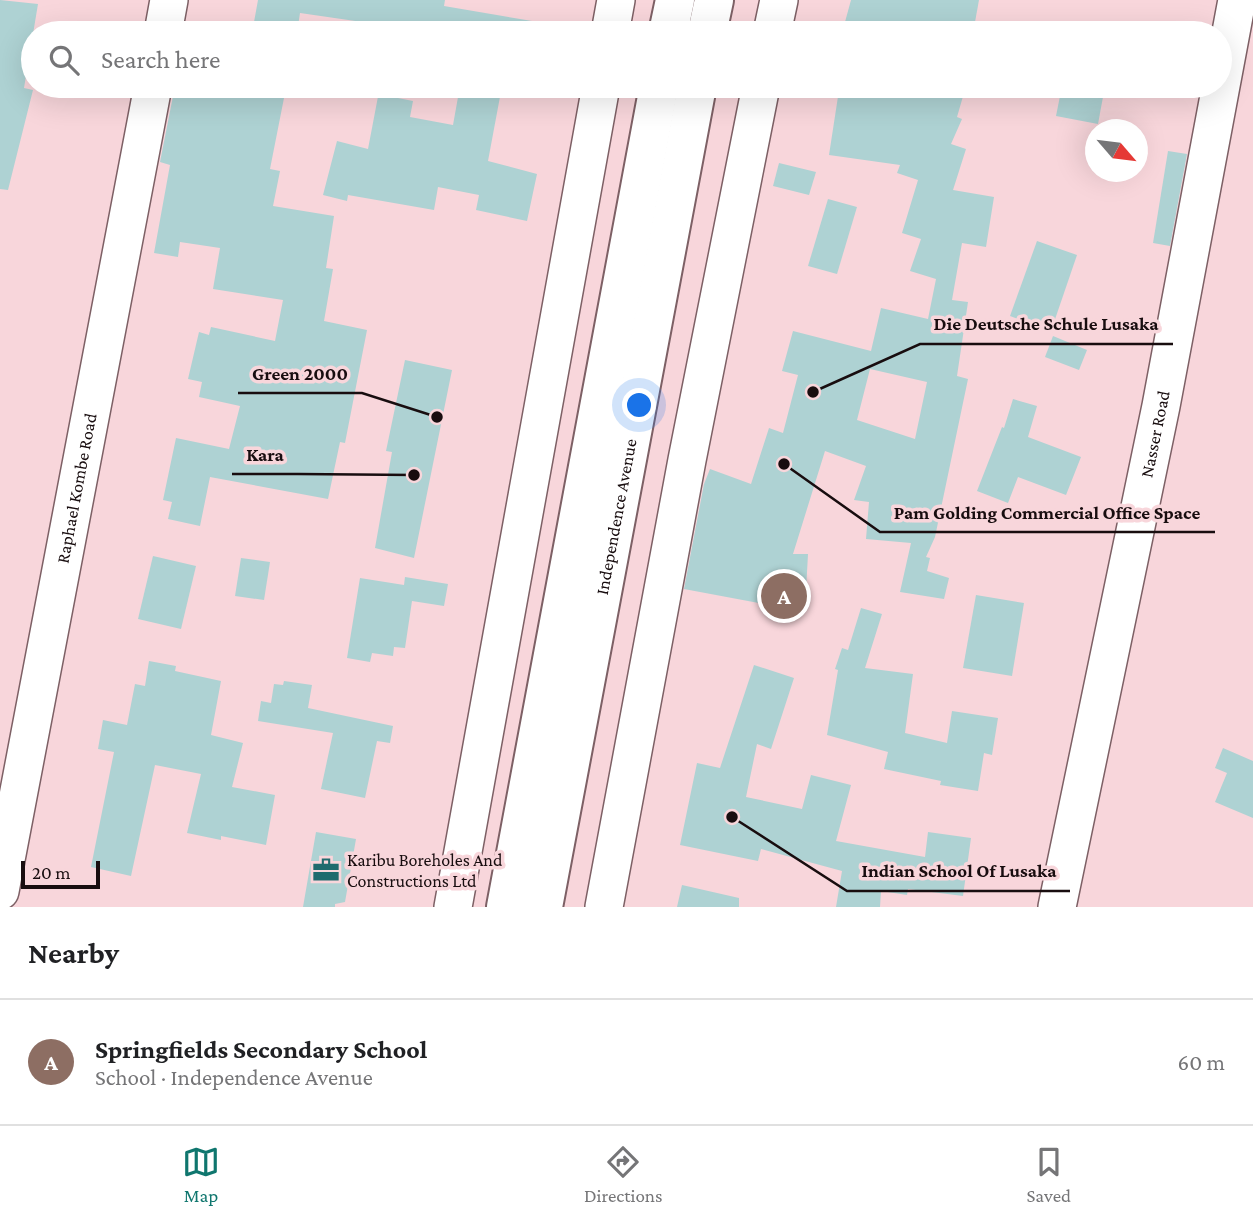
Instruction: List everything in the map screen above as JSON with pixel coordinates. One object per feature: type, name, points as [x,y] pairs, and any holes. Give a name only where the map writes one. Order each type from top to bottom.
[{"type":"main road","points":[[671,21],[675,0]]},
{"type":"main road","points":[[709,21],[713,0]]},
{"type":"main road","name":"Independence Avenue","points":[[506,907],[657,98]]},
{"type":"main road","name":"Independence Avenue","points":[[543,907],[695,98]]},
{"type":"street","points":[[165,21],[169,0]]},
{"type":"street","points":[[612,21],[616,0]]},
{"type":"street","points":[[775,21],[779,0]]},
{"type":"street","name":"Nasser Road","points":[[1232,27],[1237,0]]},
{"type":"street","name":"Raphael Kombe Road","points":[[0,891],[151,98]]},
{"type":"street","points":[[453,907],[599,98]]},
{"type":"street","points":[[604,907],[687,460],[759,98]]},
{"type":"street","name":"Nasser Road","points":[[1057,907],[1161,406],[1219,98]]},
{"type":"building","points":[[0,0],[38,4],[35,21],[21,21],[21,98],[31,98],[8,190],[0,189]]},
{"type":"building","points":[[258,0],[445,0],[444,6],[532,21],[355,21],[300,13],[299,21],[254,21]]},
{"type":"building","points":[[851,0],[979,0],[975,21],[845,21]]},
{"type":"building","points":[[173,98],[284,98],[270,169],[280,171],[273,206],[334,216],[326,268],[333,269],[324,321],[367,330],[345,443],[340,442],[328,499],[210,477],[200,526],[168,519],[172,502],[163,500],[176,438],[229,449],[240,406],[199,397],[202,382],[188,379],[199,332],[209,335],[211,327],[275,341],[283,300],[213,289],[220,248],[180,242],[178,257],[154,253],[170,165],[160,162]]},
{"type":"building","points":[[378,98],[413,101],[410,117],[453,125],[458,98],[500,98],[488,161],[537,174],[527,221],[476,210],[479,195],[438,187],[434,210],[348,195],[347,201],[323,195],[337,141],[368,149]]},
{"type":"building","points":[[838,98],[963,98],[957,117],[962,119],[951,144],[966,149],[953,190],[994,197],[986,247],[962,243],[952,300],[968,302],[957,376],[968,379],[935,537],[926,557],[930,558],[927,571],[949,578],[944,599],[900,592],[911,543],[866,539],[869,502],[854,500],[866,466],[825,451],[793,554],[808,554],[805,609],[764,607],[764,604],[684,589],[704,484],[710,469],[751,484],[769,428],[783,433],[798,375],[782,371],[793,331],[871,351],[881,308],[928,319],[936,279],[910,271],[921,239],[902,233],[918,180],[897,173],[900,165],[829,155]],"holes":[[[870,369],[927,382],[915,439],[857,420]]]},
{"type":"building","points":[[1060,98],[1103,98],[1099,119],[1085,119],[1085,122],[1056,116]]},
{"type":"building","points":[[1168,151],[1187,154],[1170,246],[1153,243]]},
{"type":"building","points":[[779,163],[816,172],[809,195],[773,186]]},
{"type":"building","points":[[828,199],[857,207],[837,274],[808,266]]},
{"type":"building","points":[[1037,241],[1077,255],[1051,331],[1010,316]]},
{"type":"building","points":[[1053,336],[1087,350],[1079,370],[1045,357]]},
{"type":"building","points":[[405,360],[452,370],[414,558],[375,548],[392,452],[386,451]]},
{"type":"building","points":[[1013,399],[1037,406],[1028,437],[1081,457],[1066,495],[1018,477],[1008,503],[977,491],[1002,427],[1004,428]]},
{"type":"building","points":[[153,556],[196,566],[181,629],[138,619]]},
{"type":"building","points":[[241,558],[270,562],[264,600],[235,596]]},
{"type":"building","points":[[405,577],[448,584],[444,606],[412,601],[405,648],[394,647],[393,656],[372,653],[370,662],[347,658],[360,578],[404,585]]},
{"type":"building","points":[[976,595],[1024,603],[1012,676],[963,668]]},
{"type":"building","points":[[861,608],[882,614],[865,668],[913,674],[905,733],[947,743],[952,711],[998,718],[992,755],[984,753],[978,791],[940,785],[941,781],[884,769],[888,752],[827,735],[838,670],[835,669],[842,648],[848,650]]},
{"type":"building","points":[[149,661],[176,666],[175,671],[221,681],[211,735],[243,743],[232,787],[275,795],[266,845],[221,836],[221,840],[187,833],[201,774],[155,765],[131,876],[91,867],[114,752],[98,749],[103,720],[127,725],[135,684],[145,686]]},
{"type":"building","points":[[754,665],[794,678],[771,749],[757,744],[746,797],[802,809],[811,775],[851,785],[836,841],[925,857],[928,832],[971,838],[963,896],[908,889],[907,895],[881,891],[880,907],[836,907],[842,871],[761,849],[758,861],[680,845],[697,763],[720,768]]},
{"type":"building","points":[[284,681],[312,685],[308,708],[393,726],[390,743],[377,741],[365,798],[321,789],[333,733],[258,721],[261,701],[271,703],[274,684],[283,685]]},
{"type":"building","points":[[1223,748],[1253,761],[1253,818],[1215,802],[1227,773],[1215,768]]},
{"type":"building","points":[[316,832],[356,839],[345,902],[335,904],[335,907],[303,907]]},
{"type":"building","points":[[682,885],[739,898],[739,907],[677,907]]},
{"type":"place","name":"Die Deutsche Schule Lusaka","points":[[813,392]]},
{"type":"place","name":"Green 2000","points":[[437,417]]},
{"type":"place","name":"Pam Golding Commercial Office Space","points":[[784,464]]},
{"type":"place","name":"Kara","points":[[414,475]]},
{"type":"place","name":"Springfields Secondary School","points":[[784,596]]},
{"type":"place","name":"Indian School Of Lusaka","points":[[732,817]]},
{"type":"place","name":"Karibu Boreholes And Constructions Ltd","points":[[326,870]]}]
